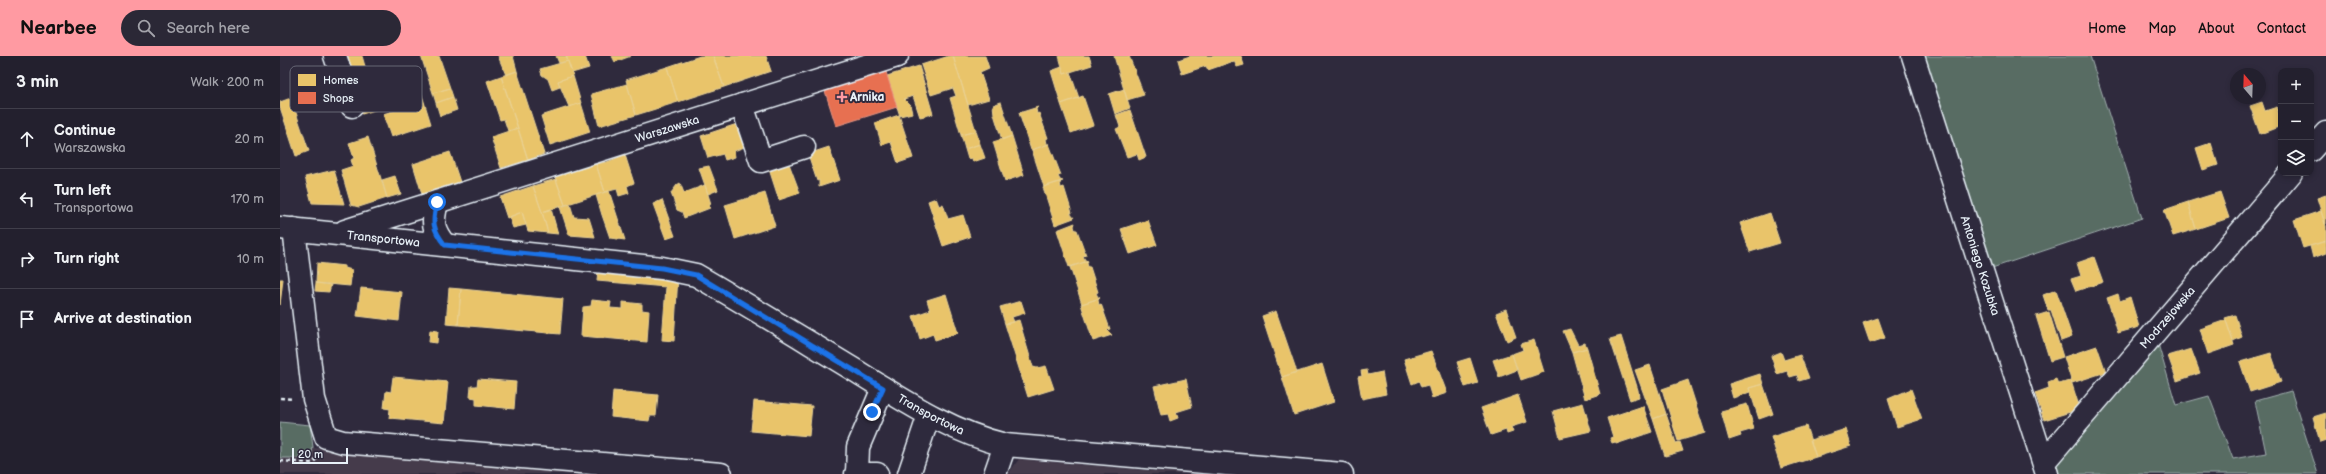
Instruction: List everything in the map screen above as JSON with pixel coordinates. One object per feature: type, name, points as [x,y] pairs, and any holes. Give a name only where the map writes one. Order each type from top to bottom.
[{"type":"street","points":[[335,56],[338,66]]},
{"type":"street","name":"Warszawska","points":[[287,228],[336,234],[897,56]]},
{"type":"street","name":"Antoniego Kozubka","points":[[1914,56],[2045,468]]},
{"type":"street","points":[[742,105],[761,161],[804,147]]},
{"type":"street","points":[[2314,147],[2326,133]]},
{"type":"street","name":"Modrzejowska","points":[[2045,468],[2288,176]]},
{"type":"street","points":[[437,202],[433,218],[435,233],[445,245]]},
{"type":"street","points":[[287,228],[314,399],[326,437],[343,442],[721,474]]},
{"type":"street","name":"Transportowa","points":[[336,234],[662,268],[696,275],[929,415],[980,440],[1005,445],[1342,474]]},
{"type":"street","points":[[877,474],[856,474],[858,447],[883,388]]},
{"type":"street","points":[[909,474],[929,415]]},
{"type":"street","points":[[995,474],[1005,445]]},
{"type":"path","points":[[280,461],[313,463],[318,458],[326,437]]},
{"type":"shaded area","points":[[280,444],[314,448],[587,474],[280,474]]},
{"type":"shaded area","points":[[1019,459],[1190,474],[1008,474]]},
{"type":"green space","points":[[1923,56],[2090,56],[2142,218],[1989,269]]},
{"type":"green space","points":[[2158,344],[2176,405],[2209,396],[2233,459],[2266,453],[2255,401],[2291,391],[2318,474],[2058,474],[2056,465]]},
{"type":"green space","points":[[280,422],[310,425],[313,447],[311,458],[280,458]]},
{"type":"building: Homes","points":[[344,56],[362,56],[365,66],[347,66]]},
{"type":"building: Homes","points":[[421,56],[439,56],[450,88],[433,93]]},
{"type":"building: Homes","points":[[498,56],[513,56],[517,71],[506,75]]},
{"type":"building: Homes","points":[[556,56],[566,56],[568,61],[559,63]]},
{"type":"building: Homes","points":[[566,56],[585,56],[589,68],[572,73]]},
{"type":"building: Homes","points":[[612,56],[631,56],[615,62]]},
{"type":"building: Homes","points":[[700,56],[713,56],[724,87],[678,102],[667,67]]},
{"type":"building: Homes","points":[[713,56],[766,56],[771,71],[724,87]]},
{"type":"building: Homes","points":[[953,56],[976,131],[961,135],[950,98],[956,96],[953,88],[931,95],[921,65]]},
{"type":"building: Homes","points":[[953,56],[985,56],[989,68],[980,72],[989,99],[968,105]]},
{"type":"building: Homes","points":[[1059,56],[1089,56],[1092,65],[1064,74]]},
{"type":"building: Homes","points":[[1114,56],[1129,56],[1144,95],[1127,100]]},
{"type":"building: Homes","points":[[1190,56],[1241,56],[1244,65],[1237,67],[1234,61],[1208,70],[1206,66],[1182,74],[1178,60]]},
{"type":"building: Homes","points":[[568,61],[573,76],[558,81],[560,87],[552,90],[548,79],[542,75],[540,69]]},
{"type":"building: Homes","points":[[919,66],[933,114],[920,117],[913,96],[904,99],[910,105],[912,113],[900,116],[887,76]]},
{"type":"building: Homes","points":[[667,67],[678,102],[636,115],[626,80]]},
{"type":"building: Homes","points":[[1062,67],[1064,74],[1070,72],[1079,98],[1061,104],[1051,71]]},
{"type":"building: Homes","points":[[517,71],[544,154],[528,160],[501,76]]},
{"type":"building: Homes","points":[[501,76],[518,128],[508,131],[504,119],[500,120],[487,81]]},
{"type":"building: Homes","points":[[573,76],[581,103],[569,107],[558,81]]},
{"type":"building: Homes","points":[[627,84],[636,115],[599,126],[591,94]]},
{"type":"building: Homes","points":[[450,88],[453,97],[436,103],[433,93]]},
{"type":"building: Homes","points":[[1124,89],[1130,108],[1115,114],[1109,94]]},
{"type":"building: Homes","points":[[422,95],[431,124],[391,137],[383,114],[390,112],[422,112]]},
{"type":"building: Homes","points":[[1083,96],[1093,125],[1071,133],[1061,104]]},
{"type":"building: Homes","points":[[453,97],[457,110],[440,116],[436,103]]},
{"type":"building: Homes","points":[[290,98],[290,112],[296,112],[309,151],[296,156],[280,107],[280,102]]},
{"type":"building: Homes","points":[[1001,102],[1012,136],[1002,140],[994,114],[993,105]]},
{"type":"building: Homes","points":[[581,103],[590,132],[550,145],[541,116]]},
{"type":"building: Homes","points":[[2263,104],[2265,111],[2277,107],[2278,127],[2260,134],[2250,106]]},
{"type":"building: Homes","points":[[1038,107],[1036,109],[1037,114],[1039,113],[1048,138],[1046,139],[1047,144],[1049,144],[1031,150],[1019,113]]},
{"type":"building: Homes","points":[[1130,110],[1146,157],[1139,160],[1137,154],[1127,157],[1116,129],[1120,127],[1116,115]]},
{"type":"building: Homes","points":[[899,115],[913,158],[898,163],[891,142],[882,145],[875,123]]},
{"type":"building: Homes","points":[[740,123],[747,146],[734,151],[735,157],[725,160],[723,154],[708,158],[701,136]]},
{"type":"building: Homes","points":[[518,128],[528,160],[501,168],[491,137]]},
{"type":"building: Homes","points":[[976,131],[980,144],[965,149],[961,135]]},
{"type":"building: Homes","points":[[1012,136],[1024,175],[1005,181],[993,142]]},
{"type":"building: Homes","points":[[368,137],[387,198],[359,207],[351,205],[341,170],[353,166],[351,160],[354,158],[349,143]]},
{"type":"building: Homes","points":[[2211,143],[2218,165],[2203,170],[2196,148]]},
{"type":"building: Homes","points":[[980,144],[985,158],[973,162],[972,158],[968,159],[965,149]]},
{"type":"building: Homes","points":[[1049,144],[1061,175],[1058,176],[1060,180],[1063,181],[1044,187],[1032,150]]},
{"type":"building: Homes","points":[[829,147],[840,180],[819,187],[819,180],[817,181],[808,154]]},
{"type":"building: Homes","points":[[450,152],[460,182],[422,194],[413,164]]},
{"type":"building: Homes","points":[[625,155],[634,183],[627,186],[629,193],[619,196],[617,189],[605,192],[596,164],[607,162]]},
{"type":"building: Homes","points":[[788,161],[800,193],[779,200],[768,166]]},
{"type":"building: Homes","points":[[596,164],[605,192],[565,205],[555,177]]},
{"type":"building: Homes","points":[[709,166],[718,190],[708,194],[699,168]]},
{"type":"building: Homes","points":[[334,170],[344,204],[312,203],[305,177]]},
{"type":"building: Homes","points":[[395,176],[401,194],[387,198],[382,180]]},
{"type":"building: Homes","points":[[556,179],[565,205],[542,212],[533,186]]},
{"type":"building: Homes","points":[[1062,181],[1060,183],[1061,188],[1064,187],[1072,213],[1070,213],[1074,218],[1055,225],[1043,187]]},
{"type":"building: Homes","points":[[680,183],[684,193],[705,185],[711,204],[709,205],[710,208],[684,218],[682,212],[677,210],[671,193]]},
{"type":"building: Homes","points":[[533,186],[548,233],[528,231],[522,212],[507,218],[500,197]]},
{"type":"building: Homes","points":[[609,191],[625,240],[610,238],[602,215],[596,195]]},
{"type":"building: Homes","points":[[2220,192],[2229,218],[2196,229],[2188,202]]},
{"type":"building: Homes","points":[[765,193],[775,226],[735,239],[725,205]]},
{"type":"building: Homes","points":[[2326,195],[2326,224],[2325,224],[2317,198]]},
{"type":"building: Homes","points":[[936,198],[939,206],[943,204],[948,219],[963,215],[970,237],[943,246],[928,201]]},
{"type":"building: Homes","points":[[662,200],[675,236],[666,239],[653,204]]},
{"type":"building: Homes","points":[[2188,202],[2196,229],[2173,236],[2164,210]]},
{"type":"building: Homes","points":[[570,204],[574,217],[589,218],[595,237],[569,235],[560,207]]},
{"type":"building: Homes","points":[[551,209],[558,234],[548,233],[542,212]]},
{"type":"building: Homes","points":[[2321,211],[2326,226],[2326,241],[2303,248],[2294,220]]},
{"type":"building: Homes","points":[[522,212],[526,225],[513,228],[509,217]]},
{"type":"building: Homes","points":[[1770,213],[1780,243],[1750,252],[1740,223]]},
{"type":"building: Homes","points":[[1148,220],[1157,245],[1130,254],[1121,229]]},
{"type":"building: Homes","points":[[1075,223],[1075,230],[1077,230],[1086,255],[1083,256],[1085,260],[1088,261],[1069,267],[1057,230]]},
{"type":"building: Homes","points":[[2326,241],[2326,253],[2313,258],[2310,246]]},
{"type":"building: Homes","points":[[2094,257],[2103,282],[2076,291],[2071,279],[2081,276],[2077,263]]},
{"type":"building: Homes","points":[[1088,261],[1088,267],[1090,267],[1098,292],[1096,293],[1100,298],[1082,304],[1070,267]]},
{"type":"building: Homes","points":[[317,263],[345,266],[345,268],[352,270],[350,286],[316,283]]},
{"type":"building: Homes","points":[[598,269],[678,276],[674,341],[662,340],[666,287],[597,281]]},
{"type":"building: Homes","points":[[280,279],[283,279],[280,305]]},
{"type":"building: Homes","points":[[316,283],[331,285],[329,292],[315,291]]},
{"type":"building: Homes","points":[[361,288],[402,292],[399,321],[357,316]]},
{"type":"building: Homes","points":[[449,288],[461,289],[458,325],[446,324]]},
{"type":"building: Homes","points":[[461,289],[563,299],[560,334],[458,325]]},
{"type":"building: Homes","points":[[2056,290],[2072,337],[2061,341],[2051,310],[2048,310],[2043,295]]},
{"type":"building: Homes","points":[[946,294],[958,333],[935,340],[933,334],[920,339],[913,316],[930,310],[927,300]]},
{"type":"building: Homes","points":[[2118,294],[2120,301],[2130,297],[2139,327],[2118,333],[2107,298]]},
{"type":"building: Homes","points":[[1100,298],[1098,300],[1099,305],[1101,304],[1110,329],[1107,330],[1112,335],[1093,341],[1081,304]]},
{"type":"building: Homes","points":[[592,300],[611,302],[610,308],[623,309],[623,302],[642,304],[642,310],[649,311],[647,342],[581,336],[583,307],[591,306]]},
{"type":"building: Homes","points":[[1021,301],[1025,313],[1012,317],[1014,322],[1005,324],[1000,307]]},
{"type":"building: Homes","points":[[1506,309],[1516,337],[1507,341],[1496,313]]},
{"type":"building: Homes","points":[[1276,311],[1297,372],[1282,377],[1262,316]]},
{"type":"building: Homes","points":[[2049,312],[2063,357],[2050,361],[2036,316]]},
{"type":"building: Homes","points":[[2235,315],[2242,337],[2233,341],[2225,318]]},
{"type":"building: Homes","points":[[1878,318],[1885,338],[1870,343],[1863,323]]},
{"type":"building: Homes","points":[[1019,320],[1033,367],[1037,368],[1046,366],[1054,389],[1028,397],[1005,324]]},
{"type":"building: Homes","points":[[2226,320],[2234,345],[2208,354],[2200,329]]},
{"type":"building: Homes","points":[[1570,329],[1578,345],[1585,343],[1587,348],[1572,352],[1563,331]]},
{"type":"building: Homes","points":[[430,330],[438,331],[437,343],[429,342]]},
{"type":"building: Homes","points":[[1621,336],[1639,397],[1630,400],[1610,339]]},
{"type":"building: Homes","points":[[1534,340],[1544,372],[1521,380],[1512,354],[1523,350],[1521,344]]},
{"type":"building: Homes","points":[[2097,346],[2106,372],[2072,383],[2064,357]]},
{"type":"building: Homes","points":[[1587,348],[1600,394],[1585,399],[1572,352]]},
{"type":"building: Homes","points":[[2191,349],[2200,373],[2177,381],[2168,356]]},
{"type":"building: Homes","points":[[1431,351],[1447,393],[1432,398],[1428,385],[1421,387],[1419,381],[1412,384],[1404,359]]},
{"type":"building: Homes","points":[[1781,352],[1784,360],[1800,355],[1809,378],[1799,381],[1797,375],[1790,377],[1787,371],[1777,374],[1771,356]]},
{"type":"building: Homes","points":[[2271,353],[2281,382],[2250,392],[2240,362]]},
{"type":"building: Homes","points":[[1512,354],[1517,370],[1499,377],[1493,360]]},
{"type":"building: Homes","points":[[1470,358],[1478,383],[1465,387],[1457,362]]},
{"type":"building: Homes","points":[[1322,364],[1334,402],[1294,415],[1282,377]]},
{"type":"building: Homes","points":[[1650,365],[1666,414],[1653,419],[1635,370]]},
{"type":"building: Homes","points":[[1367,370],[1368,375],[1382,372],[1386,394],[1362,399],[1358,377],[1362,376],[1361,371]]},
{"type":"building: Homes","points":[[1760,374],[1763,384],[1749,388],[1750,392],[1733,398],[1729,384]]},
{"type":"building: Homes","points":[[393,377],[448,382],[444,423],[389,418],[390,409],[384,408],[386,391],[391,392]]},
{"type":"building: Homes","points":[[478,379],[516,382],[514,409],[476,405],[476,398],[470,397],[471,386],[477,386]]},
{"type":"building: Homes","points":[[1186,379],[1192,407],[1176,412],[1178,418],[1170,421],[1168,414],[1161,415],[1154,386]]},
{"type":"building: Homes","points":[[2056,379],[2058,384],[2071,381],[2080,409],[2044,420],[2035,393],[2049,388],[2048,382]]},
{"type":"building: Homes","points":[[1688,380],[1705,433],[1678,441],[1662,389]]},
{"type":"building: Homes","points":[[1763,384],[1773,414],[1759,419],[1749,388]]},
{"type":"building: Homes","points":[[1911,389],[1922,419],[1897,427],[1888,399]]},
{"type":"building: Homes","points":[[613,391],[658,395],[656,416],[650,416],[649,421],[611,417]]},
{"type":"building: Homes","points":[[1518,395],[1527,422],[1511,427],[1513,432],[1507,434],[1506,430],[1491,435],[1481,408]]},
{"type":"building: Homes","points":[[754,401],[812,406],[809,436],[751,431]]},
{"type":"building: Homes","points":[[1583,403],[1591,431],[1560,438],[1553,411]]},
{"type":"building: Homes","points":[[1747,404],[1754,429],[1740,433],[1741,436],[1729,440],[1721,411]]},
{"type":"building: Homes","points":[[1643,406],[1652,432],[1616,444],[1615,442],[1612,443],[1610,438],[1613,437],[1607,418]]},
{"type":"building: Homes","points":[[2326,413],[2326,440],[2320,442],[2313,417]]},
{"type":"building: Homes","points":[[1666,414],[1676,443],[1680,442],[1683,451],[1665,456],[1653,419]]},
{"type":"building: Homes","points":[[1806,426],[1816,457],[1781,468],[1771,437]]},
{"type":"building: Homes","points":[[1846,429],[1851,446],[1816,457],[1810,440]]},
{"type":"building: Shops","points":[[886,72],[897,107],[836,126],[825,91]]},
{"type":"place","name":"Arnika","points":[[842,97]]},
{"type":"route","points":[[437,202],[433,218],[435,233],[445,245],[662,268],[696,275],[883,388],[872,412]]}]
